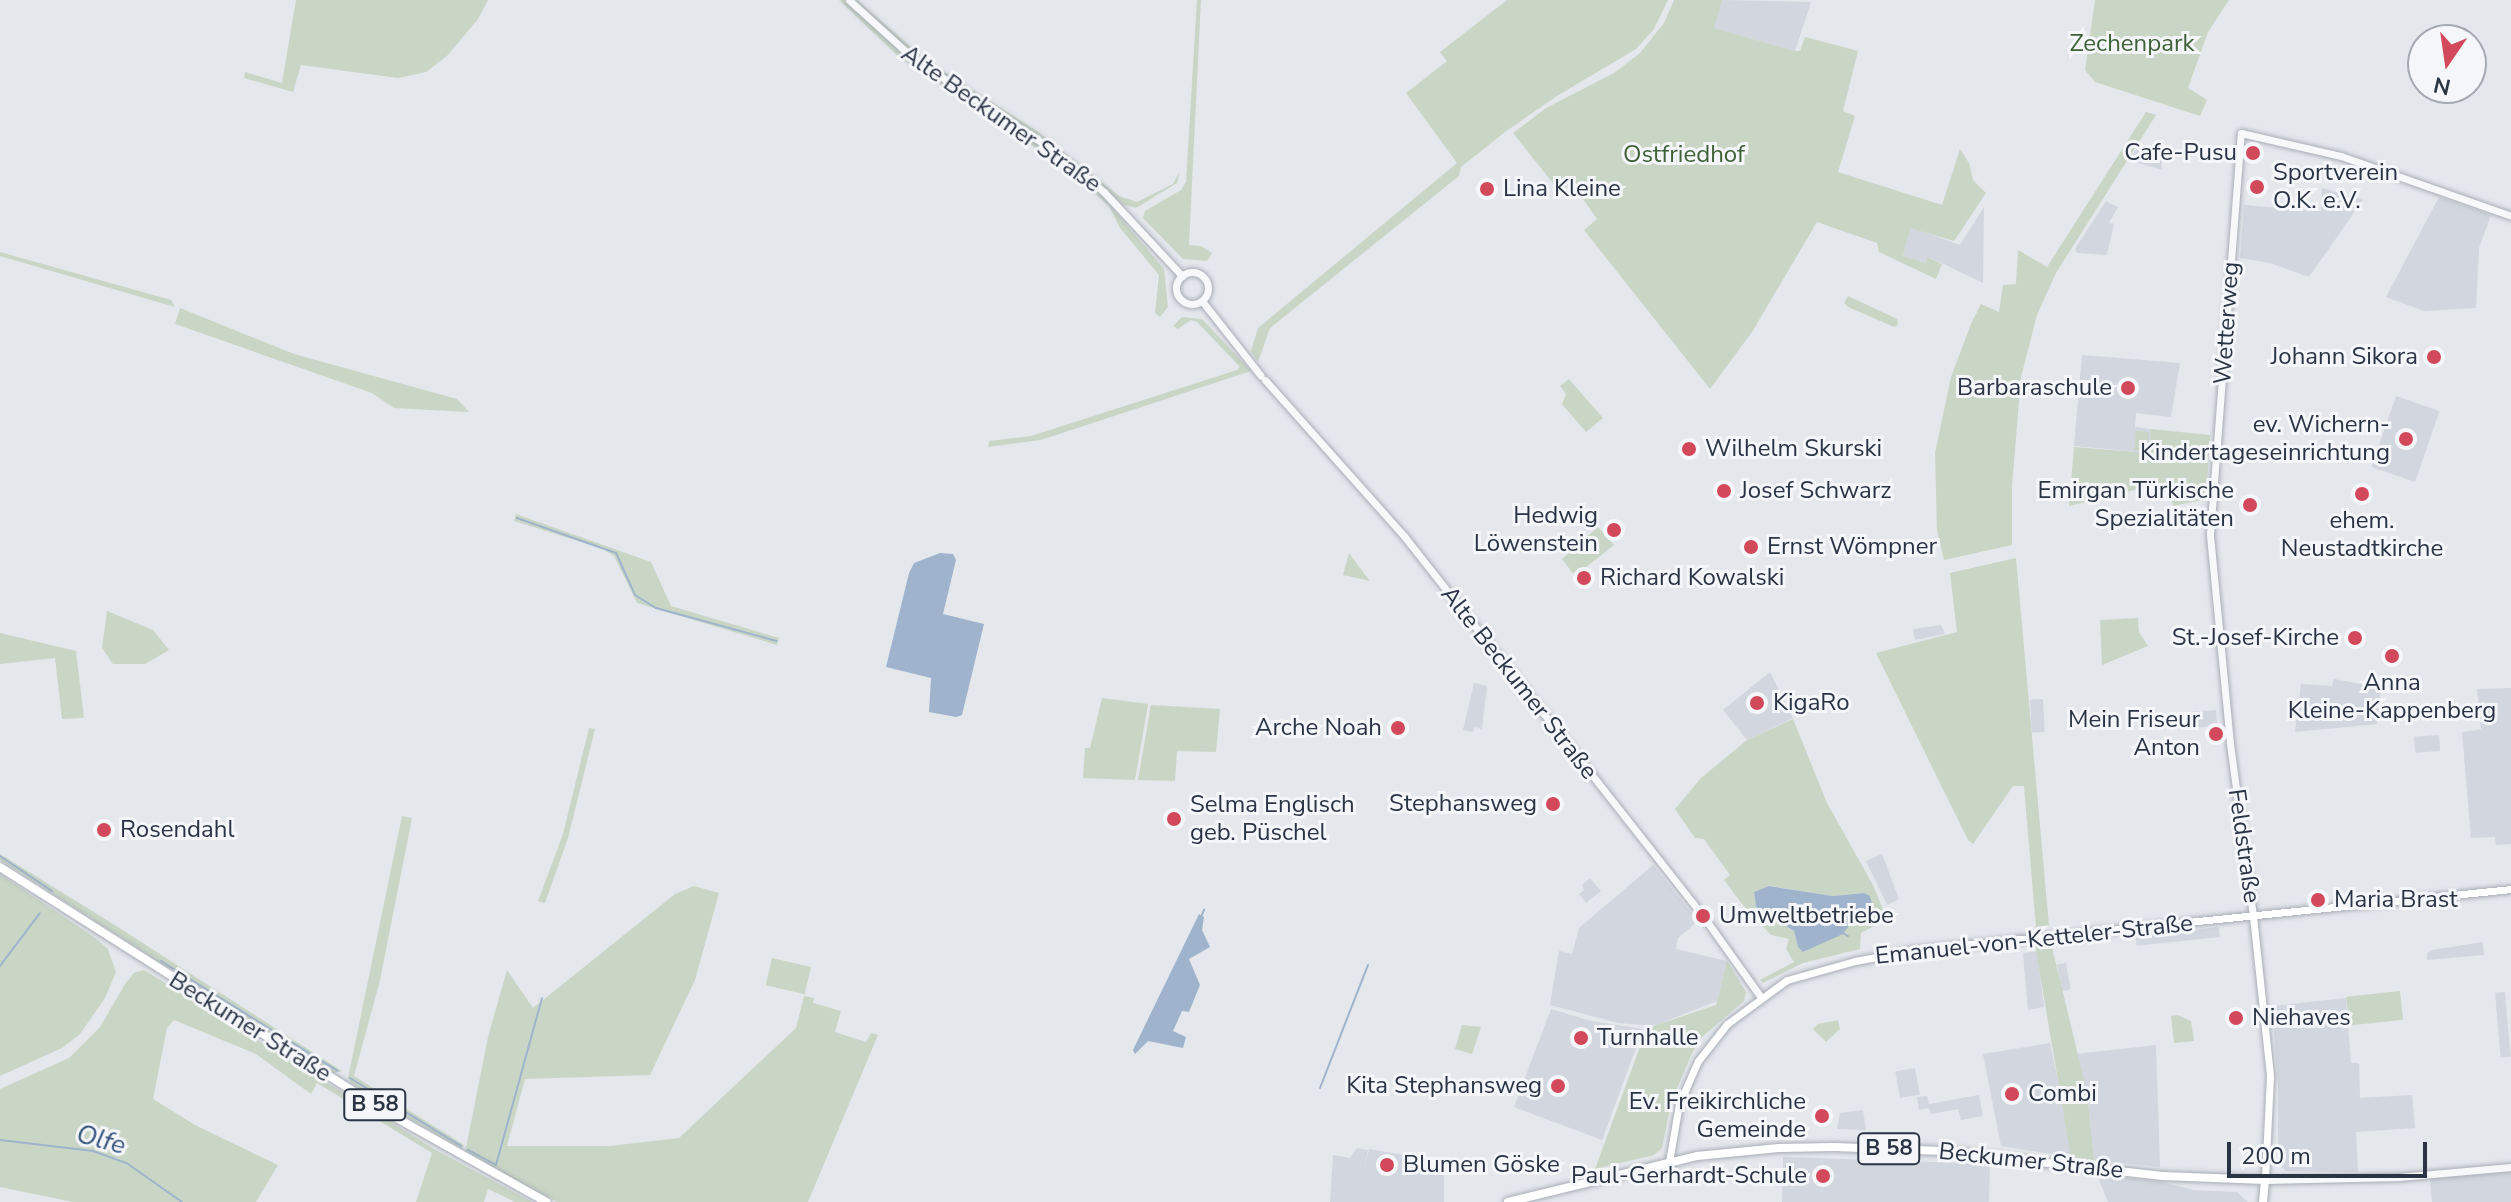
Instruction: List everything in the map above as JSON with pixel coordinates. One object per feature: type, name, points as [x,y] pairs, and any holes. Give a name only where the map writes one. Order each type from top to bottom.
[{"type":"main road","name":"Beckumer Straße","points":[[0,867],[393,1116],[546,1202]]},
{"type":"main road","name":"Emanuel-von-Ketteler-Straße","points":[[1669,1162],[1679,1104],[1698,1061],[1727,1024],[1760,996],[1787,980],[1818,970],[1914,950],[2511,889]]},
{"type":"main road","name":"Feldstraße","points":[[2253,916],[2270,1076],[2265,1180]]},
{"type":"main road","name":"Beckumer Straße","points":[[1508,1202],[1669,1162],[1735,1151],[1834,1147],[1943,1151],[2199,1179],[2265,1180]]},
{"type":"main road","points":[[2263,1202],[2265,1180]]},
{"type":"street","name":"Alte Beckumer Straße","points":[[849,0],[914,59],[1046,145],[1104,192],[1182,276]]},
{"type":"street","name":"Wetterweg","points":[[2211,512],[2241,133],[2341,156],[2511,216]]},
{"type":"street","name":"Alte Beckumer Straße","points":[[1192,272],[1205,279],[1208,288],[1202,301],[1189,304],[1178,296],[1176,285],[1182,276],[1192,272]]},
{"type":"street","name":"Alte Beckumer Straße","points":[[1202,301],[1263,378],[1404,536],[1703,916],[1760,996]]},
{"type":"street","name":"Feldstraße","points":[[2211,512],[2210,534],[2228,730],[2253,916]]},
{"type":"street","name":"Beckumer Straße","points":[[2265,1180],[2386,1178],[2511,1167]]},
{"type":"shaded area","points":[[1722,0],[1811,2],[1795,51],[1713,28]]},
{"type":"shaded area","points":[[2137,149],[2161,158],[2162,170],[2128,160]]},
{"type":"shaded area","points":[[2322,188],[2363,200],[2309,277],[2270,263],[2240,258],[2244,205],[2321,211]]},
{"type":"shaded area","points":[[2439,197],[2491,215],[2479,248],[2476,308],[2424,311],[2386,297]]},
{"type":"shaded area","points":[[2106,201],[2118,207],[2109,223],[2114,224],[2107,255],[2077,253],[2075,249]]},
{"type":"shaded area","points":[[1984,207],[1983,283],[1929,257],[1926,263],[1903,256],[1910,227],[1960,245]]},
{"type":"shaded area","name":"Barbaraschule","points":[[2082,355],[2180,363],[2171,417],[2136,413],[2135,427],[2151,429],[2149,453],[2074,446]]},
{"type":"shaded area","name":"ev. Wichern- Kindertageseinrichtung","points":[[2396,396],[2439,411],[2415,482],[2372,467]]},
{"type":"shaded area","points":[[1941,625],[1945,634],[1915,640],[1913,629]]},
{"type":"shaded area","points":[[1770,672],[1793,718],[1747,740],[1723,710]]},
{"type":"shaded area","points":[[2334,679],[2381,688],[2377,724],[2295,732],[2301,684],[2332,686]]},
{"type":"shaded area","points":[[1474,683],[1487,686],[1482,729],[1474,727],[1473,732],[1463,730]]},
{"type":"shaded area","points":[[2511,688],[2511,844],[2496,845],[2495,837],[2471,838],[2462,732],[2481,729],[2477,689]]},
{"type":"shaded area","points":[[2043,699],[2045,732],[2032,733],[2030,700]]},
{"type":"shaded area","points":[[2216,710],[2217,726],[2179,729],[2178,713]]},
{"type":"shaded area","points":[[2439,735],[2440,751],[2415,753],[2414,737]]},
{"type":"shaded area","points":[[1882,854],[1899,899],[1887,905],[1866,861]]},
{"type":"shaded area","points":[[1653,865],[1698,921],[1678,938],[1676,949],[1727,961],[1717,1001],[1656,1025],[1618,1023],[1550,1005],[1559,951],[1572,954],[1579,928]]},
{"type":"shaded area","points":[[1590,878],[1601,891],[1586,903],[1579,894],[1584,890],[1582,885]]},
{"type":"shaded area","points":[[2219,927],[2220,937],[2137,946],[2135,936]]},
{"type":"shaded area","points":[[2483,942],[2484,955],[2427,960],[2427,953],[2432,950]]},
{"type":"shaded area","points":[[2037,951],[2044,1007],[2028,1010],[2023,953]]},
{"type":"shaded area","points":[[2066,963],[2071,990],[2062,991],[2057,965]]},
{"type":"shaded area","points":[[2505,992],[2511,1057],[2501,1058],[2495,993]]},
{"type":"shaded area","points":[[2346,998],[2351,1063],[2359,1063],[2360,1098],[2412,1095],[2415,1128],[2356,1132],[2358,1172],[2286,1171],[2278,1162],[2278,1087],[2272,1006]]},
{"type":"shaded area","points":[[1551,1009],[1591,1021],[1643,1029],[1602,1140],[1514,1107]]},
{"type":"shaded area","points":[[2050,1043],[2071,1157],[2001,1146],[1983,1054]]},
{"type":"shaded area","points":[[2156,1045],[2160,1167],[2094,1160],[2087,1092],[2076,1054]]},
{"type":"shaded area","points":[[1915,1068],[1920,1095],[1900,1098],[1895,1071]]},
{"type":"shaded area","points":[[1979,1095],[1983,1116],[1961,1120],[1958,1109],[1931,1114],[1929,1108],[1919,1110],[1917,1097],[1927,1096],[1929,1104]]},
{"type":"shaded area","points":[[1863,1110],[1866,1130],[1837,1129],[1840,1113]]},
{"type":"shaded area","points":[[1357,1148],[1368,1150],[1364,1171],[1369,1149],[1444,1162],[1444,1202],[1330,1202],[1333,1155],[1350,1158]]},
{"type":"shaded area","points":[[1783,1157],[1990,1164],[1989,1202],[1782,1202]]},
{"type":"shaded area","points":[[2511,1172],[2511,1202],[2432,1202],[2430,1179]]},
{"type":"shaded area","points":[[2097,1175],[2157,1181],[2194,1190],[2237,1192],[2248,1202],[2108,1202]]},
{"type":"green space","points":[[296,0],[488,0],[478,19],[448,55],[426,72],[398,78],[301,65],[293,92],[244,78],[245,72],[282,83]]},
{"type":"green space","points":[[839,0],[845,0],[914,63],[1043,147],[1096,189],[1164,269],[1168,307],[1160,317],[1155,313],[1159,275],[1120,228],[1109,206],[1066,168],[898,56]]},
{"type":"green space","points":[[852,0],[857,0],[925,59],[1037,131],[1119,196],[1137,202],[1173,184],[1180,171],[1177,183],[1136,208],[1124,205],[1061,153],[914,55]]},
{"type":"green space","points":[[1197,0],[1201,0],[1189,245],[1201,246],[1212,253],[1207,261],[1183,259],[1143,218],[1145,211],[1181,190],[1186,182]]},
{"type":"green space","points":[[1507,0],[1668,0],[1654,29],[1636,49],[1557,96],[1505,132],[1461,167],[1459,176],[1270,328],[1258,362],[1251,351],[1258,328],[1457,163],[1406,93],[1447,61],[1440,52]]},
{"type":"green space","name":"Ostfriedhof","points":[[1674,0],[1722,0],[1714,28],[1795,51],[1800,51],[1805,37],[1858,51],[1843,111],[1855,116],[1838,172],[1942,205],[1960,149],[1969,163],[1973,180],[1986,193],[1954,241],[1910,228],[1903,256],[1926,263],[1928,257],[1942,264],[1936,279],[1879,252],[1877,243],[1817,222],[1752,332],[1710,389],[1584,230],[1597,219],[1572,183],[1560,192],[1513,133],[1546,108],[1614,73],[1640,53],[1664,23]]},
{"type":"green space","name":"Zechenpark","points":[[2095,0],[2229,0],[2208,32],[2188,88],[2207,100],[2200,116],[2095,82],[2085,70]]},
{"type":"green space","points":[[2146,112],[2156,115],[2056,273],[2037,315],[2021,377],[2012,486],[2012,545],[1944,560],[1937,530],[1935,453],[1951,377],[1971,324],[1981,304],[1999,312],[2003,285],[2016,284],[2018,250],[2047,267]]},
{"type":"green space","points":[[0,252],[171,300],[175,307],[0,256]]},
{"type":"green space","points":[[1848,296],[1897,319],[1898,325],[1894,327],[1848,307],[1844,303]]},
{"type":"green space","points":[[180,308],[294,354],[457,399],[469,412],[394,408],[372,393],[175,324]]},
{"type":"green space","points":[[1182,317],[1202,319],[1251,371],[1041,440],[988,447],[989,441],[1031,436],[1240,367],[1197,322],[1191,320],[1178,329],[1173,326]]},
{"type":"green space","points":[[1569,379],[1603,418],[1586,432],[1562,404],[1566,394],[1560,386]]},
{"type":"green space","points":[[2151,429],[2210,435],[2206,499],[2173,506],[2168,482],[2069,506],[2074,447],[2149,453]]},
{"type":"green space","points":[[2136,431],[2149,432],[2148,451],[2135,450]]},
{"type":"green space","points":[[516,514],[651,562],[671,606],[779,638],[777,645],[637,603],[614,556],[603,549],[514,521]]},
{"type":"green space","points":[[1598,527],[1614,545],[1575,576],[1562,559]]},
{"type":"green space","points":[[1349,553],[1363,572],[1370,581],[1343,575]]},
{"type":"green space","points":[[2016,558],[2049,926],[2036,928],[2024,786],[2013,786],[1973,844],[1968,840],[1876,653],[1957,632],[1950,573]]},
{"type":"green space","points":[[107,611],[153,630],[169,650],[145,664],[113,664],[102,648]]},
{"type":"green space","points":[[2138,618],[2139,632],[2148,646],[2102,665],[2100,620]]},
{"type":"green space","points":[[0,633],[76,651],[84,718],[62,719],[55,658],[0,664]]},
{"type":"green space","points":[[1102,698],[1148,704],[1135,780],[1083,778],[1085,748],[1090,748]]},
{"type":"green space","points":[[1151,705],[1220,709],[1216,752],[1177,751],[1175,781],[1138,780]]},
{"type":"green space","points":[[1793,719],[1827,803],[1873,885],[1887,919],[1861,933],[1860,949],[1803,963],[1763,983],[1760,980],[1794,962],[1786,949],[1789,939],[1771,935],[1742,904],[1724,880],[1730,875],[1704,839],[1695,838],[1675,809],[1701,778],[1747,740]],"holes":[[[1770,886],[1833,896],[1864,893],[1874,911],[1867,920],[1850,923],[1804,952],[1798,947],[1794,931],[1756,908],[1754,892]]]},
{"type":"green space","points":[[589,728],[595,729],[568,838],[545,903],[538,901],[563,834]]},
{"type":"green space","points":[[402,816],[412,818],[380,980],[354,1076],[464,1145],[462,1149],[351,1083],[348,1078]]},
{"type":"green space","points":[[0,854],[342,1071],[333,1073],[0,860]]},
{"type":"green space","points":[[0,874],[94,937],[108,949],[116,972],[105,998],[80,1034],[62,1048],[0,1076]]},
{"type":"green space","points":[[694,886],[719,893],[695,980],[650,1075],[525,1079],[507,1146],[610,1146],[679,1138],[796,1028],[804,996],[814,998],[813,1003],[841,1011],[835,1032],[866,1042],[871,1033],[878,1035],[808,1202],[557,1202],[465,1153],[488,1037],[507,970],[533,1008],[675,894]]},
{"type":"green space","points":[[2051,943],[2087,1092],[2094,1160],[2071,1157],[2035,945]]},
{"type":"green space","points":[[772,958],[811,967],[805,994],[766,985]]},
{"type":"green space","points":[[1727,961],[1746,992],[1744,1001],[1702,1037],[1691,1055],[1671,1103],[1662,1148],[1654,1155],[1595,1169],[1647,1028],[1716,1005]]},
{"type":"green space","points":[[144,970],[434,1149],[532,1202],[515,1202],[488,1189],[484,1202],[416,1202],[432,1153],[317,1083],[311,1094],[256,1054],[174,1020],[167,1028],[153,1099],[195,1125],[278,1165],[256,1202],[73,1202],[0,1187],[0,1089],[69,1058],[100,1027],[134,973]]},
{"type":"green space","points":[[2400,991],[2403,1020],[2349,1025],[2346,997]]},
{"type":"green space","points":[[2178,1015],[2191,1021],[2194,1041],[2174,1043],[2171,1016]]},
{"type":"green space","points":[[1838,1020],[1840,1029],[1826,1042],[1813,1029],[1818,1024]]},
{"type":"green space","points":[[1462,1025],[1481,1027],[1472,1054],[1455,1049]]},
{"type":"water","points":[[940,553],[953,554],[956,560],[943,614],[984,624],[962,715],[956,717],[929,712],[931,678],[886,667],[909,573],[914,563]]},
{"type":"water","points":[[1769,886],[1833,896],[1864,893],[1870,896],[1874,911],[1866,920],[1850,924],[1843,934],[1803,952],[1798,947],[1794,931],[1756,907],[1754,892]]},
{"type":"water","points":[[1199,914],[1204,917],[1202,930],[1210,947],[1189,959],[1200,985],[1189,1012],[1182,1011],[1173,1031],[1186,1037],[1183,1048],[1148,1041],[1135,1054],[1133,1050]]},
{"type":"waterway","points":[[517,518],[616,553],[635,595],[656,608],[777,641]]},
{"type":"waterway","points":[[0,856],[52,891]]},
{"type":"waterway","points":[[1201,917],[1204,910]]},
{"type":"waterway","points":[[0,966],[40,913]]},
{"type":"waterway","points":[[1841,932],[1848,936]]},
{"type":"waterway","points":[[161,961],[338,1071]]},
{"type":"waterway","points":[[1320,1088],[1368,965]]},
{"type":"waterway","points":[[468,1150],[496,1165],[542,998]]},
{"type":"waterway","points":[[350,1078],[461,1146]]},
{"type":"waterway","name":"Olfe","points":[[0,1140],[93,1151],[128,1164],[182,1202]]},
{"type":"place","name":"Cafe-Pusu","points":[[2253,153]]},
{"type":"place","name":"Sportverein O.K. e.V.","points":[[2257,187]]},
{"type":"place","name":"Lina Kleine","points":[[1487,189]]},
{"type":"place","name":"Johann Sikora","points":[[2434,357]]},
{"type":"place","name":"Barbaraschule","points":[[2128,388]]},
{"type":"place","name":"ev. Wichern- Kindertageseinrichtung","points":[[2406,439]]},
{"type":"place","name":"Wilhelm Skurski","points":[[1689,449]]},
{"type":"place","name":"Josef Schwarz","points":[[1724,491]]},
{"type":"place","name":"ehem. Neustadtkirche","points":[[2362,494]]},
{"type":"place","name":"Emirgan Türkische Spezialitäten","points":[[2250,505]]},
{"type":"place","name":"Hedwig Löwenstein","points":[[1614,530]]},
{"type":"place","name":"Ernst Wömpner","points":[[1751,547]]},
{"type":"place","name":"Richard Kowalski","points":[[1584,578]]},
{"type":"place","name":"St.-Josef-Kirche","points":[[2355,638]]},
{"type":"place","name":"Anna Kleine-Kappenberg","points":[[2392,656]]},
{"type":"place","name":"KigaRo","points":[[1757,703]]},
{"type":"place","name":"Arche Noah","points":[[1398,728]]},
{"type":"place","name":"Mein Friseur Anton","points":[[2216,734]]},
{"type":"place","name":"Stephansweg","points":[[1553,804]]},
{"type":"place","name":"Selma Englisch geb. Püschel","points":[[1174,819]]},
{"type":"place","name":"Rosendahl","points":[[104,830]]},
{"type":"place","name":"Maria Brast","points":[[2318,900]]},
{"type":"place","name":"Umweltbetriebe","points":[[1703,916]]},
{"type":"place","name":"Niehaves","points":[[2236,1018]]},
{"type":"place","name":"Turnhalle","points":[[1581,1038]]},
{"type":"place","name":"Kita Stephansweg","points":[[1558,1086]]},
{"type":"place","name":"Combi","points":[[2012,1094]]},
{"type":"place","name":"Ev. Freikirchliche Gemeinde","points":[[1822,1116]]},
{"type":"place","name":"Blumen Göske","points":[[1387,1165]]},
{"type":"place","name":"Paul-Gerhardt-Schule","points":[[1823,1176]]}]
